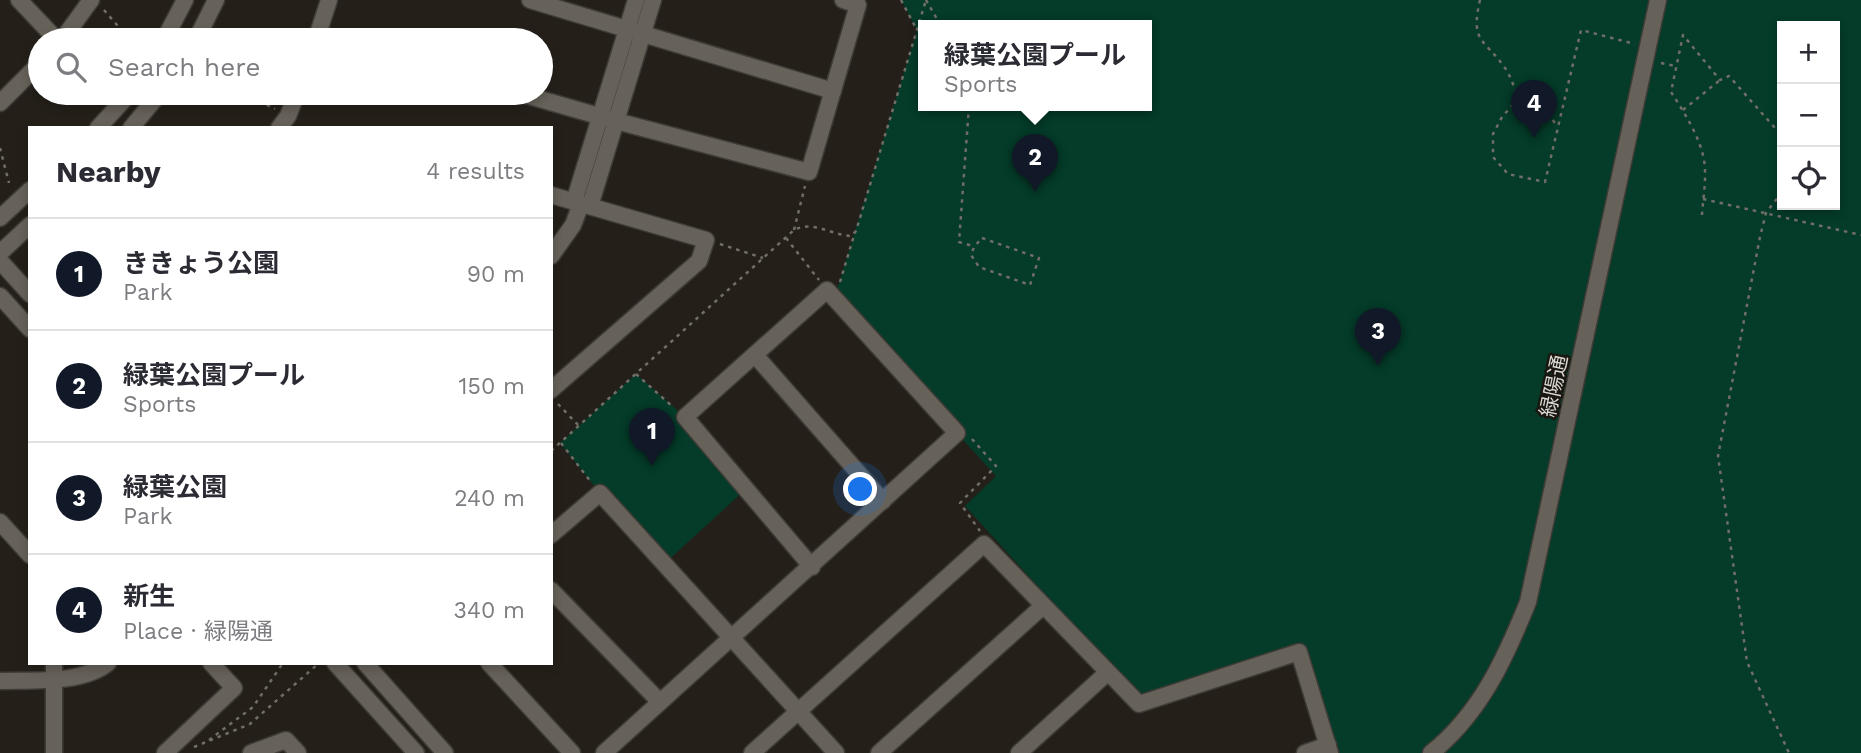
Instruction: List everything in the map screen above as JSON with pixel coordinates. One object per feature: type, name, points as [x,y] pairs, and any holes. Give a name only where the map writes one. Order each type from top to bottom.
[{"type":"street","points":[[19,0],[47,28]]},
{"type":"street","points":[[170,28],[185,0]]},
{"type":"street","points":[[202,28],[216,0]]},
{"type":"street","points":[[320,28],[329,0]]},
{"type":"street","points":[[530,0],[833,91]]},
{"type":"street","points":[[635,32],[636,0]]},
{"type":"street","points":[[553,253],[573,225],[582,204],[635,32],[653,0]]},
{"type":"street","points":[[553,103],[809,172],[858,5],[844,0]]},
{"type":"street","name":"緑陽通","points":[[1431,753],[1451,737],[1478,703],[1499,670],[1528,602],[1658,0]]},
{"type":"street","points":[[72,28],[97,5]]},
{"type":"street","points":[[0,103],[28,75]]},
{"type":"street","points":[[100,126],[119,105]]},
{"type":"street","points":[[133,126],[150,105]]},
{"type":"street","points":[[284,124],[292,105]]},
{"type":"street","points":[[0,218],[28,192]]},
{"type":"street","points":[[553,196],[706,240],[699,261],[553,388]]},
{"type":"street","points":[[0,253],[28,227]]},
{"type":"street","points":[[0,261],[28,292]]},
{"type":"street","points":[[604,753],[812,567],[957,433],[831,295],[755,355],[685,417],[812,567]]},
{"type":"street","points":[[0,296],[28,327]]},
{"type":"street","points":[[755,355],[883,501]]},
{"type":"street","points":[[553,533],[600,493],[836,753]]},
{"type":"street","points":[[0,522],[28,553]]},
{"type":"street","points":[[752,753],[984,544],[1139,704],[1299,652],[1329,749],[1305,753]]},
{"type":"street","points":[[553,592],[660,702]]},
{"type":"street","points":[[879,753],[1043,606]]},
{"type":"street","points":[[54,665],[54,753]]},
{"type":"street","points":[[0,681],[54,680],[99,671],[106,665]]},
{"type":"street","points":[[165,753],[234,688],[213,665]]},
{"type":"street","points":[[337,665],[416,753]]},
{"type":"street","points":[[367,665],[444,753]]},
{"type":"street","points":[[491,665],[572,753]]},
{"type":"street","points":[[1019,753],[1107,673]]},
{"type":"street","points":[[251,753],[285,740],[298,753]]},
{"type":"path","points":[[901,0],[917,30]]},
{"type":"path","points":[[920,20],[926,0]]},
{"type":"path","points":[[926,0],[938,20]]},
{"type":"path","points":[[1480,0],[1476,19],[1479,38],[1506,69],[1518,98]]},
{"type":"path","points":[[97,5],[119,28]]},
{"type":"path","points":[[831,295],[856,231],[918,27]]},
{"type":"path","points":[[1518,98],[1502,117],[1493,134],[1493,157],[1508,174],[1545,182],[1581,30],[1648,47]]},
{"type":"path","points":[[1702,215],[1705,163],[1702,150],[1671,92],[1683,35],[1720,80]]},
{"type":"path","points":[[1683,110],[1720,80],[1729,76],[1777,130]]},
{"type":"path","points":[[1518,98],[1536,102],[1559,126]]},
{"type":"path","points":[[259,105],[284,124]]},
{"type":"path","points":[[969,111],[959,242],[974,247]]},
{"type":"path","points":[[0,148],[9,183]]},
{"type":"path","points":[[794,230],[809,172]]},
{"type":"path","points":[[1703,199],[1861,235]]},
{"type":"path","points":[[1777,199],[1766,213],[1718,456],[1747,662],[1789,753]]},
{"type":"path","points":[[553,449],[794,230],[809,225],[851,236],[856,231]]},
{"type":"path","points":[[786,238],[831,295]]},
{"type":"path","points":[[982,238],[1039,258],[1030,285],[979,267],[971,255],[974,247],[982,238]]},
{"type":"path","points":[[706,240],[763,258]]},
{"type":"path","points":[[636,374],[685,417]]},
{"type":"path","points":[[553,398],[580,427]]},
{"type":"path","points":[[957,433],[969,435],[996,466],[960,503],[980,528],[984,544]]},
{"type":"path","points":[[560,443],[600,493]]},
{"type":"path","points":[[206,742],[253,707],[282,665]]},
{"type":"path","points":[[195,753],[191,748],[250,724],[317,665]]},
{"type":"green space","points":[[901,0],[1861,0],[1861,753],[1337,753],[1302,646],[1136,695],[965,506],[996,476],[834,299],[917,30]]},
{"type":"green space","points":[[636,374],[685,417],[745,490],[664,564],[600,493],[560,443]]},
{"type":"place","name":"新生","points":[[1534,138]]},
{"type":"place","name":"緑葉公園プール","points":[[1035,192]]},
{"type":"place","name":"緑葉公園","points":[[1378,366]]},
{"type":"place","name":"ききょう公園","points":[[652,466]]}]
